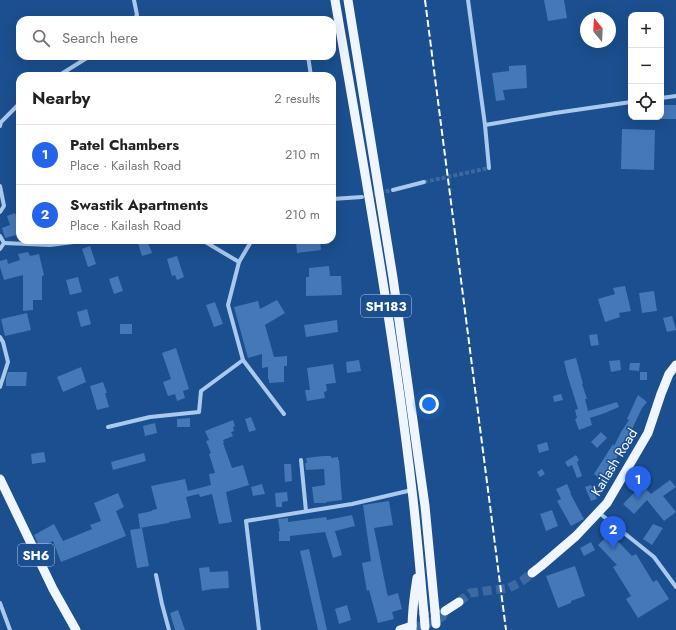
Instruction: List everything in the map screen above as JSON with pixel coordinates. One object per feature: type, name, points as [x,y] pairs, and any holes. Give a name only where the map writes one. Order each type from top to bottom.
[{"type":"main road","name":"SH183","points":[[335,0],[395,360],[412,490],[425,628]]},
{"type":"main road","points":[[348,0],[393,278],[425,506],[436,627]]},
{"type":"main road","name":"Kailash Road","points":[[532,573],[576,536],[607,503],[648,433],[669,374],[676,365]]},
{"type":"main road","name":"SH6","points":[[0,479],[43,568],[76,630]]},
{"type":"main road","points":[[400,630],[412,628],[414,597],[420,567],[430,566]]},
{"type":"main road","points":[[446,611],[459,602]]},
{"type":"street","points":[[134,0],[137,16]]},
{"type":"street","points":[[468,0],[485,125],[489,168]]},
{"type":"street","points":[[64,72],[84,60]]},
{"type":"street","points":[[309,60],[310,72]]},
{"type":"street","points":[[664,98],[676,96]]},
{"type":"street","points":[[485,125],[628,102]]},
{"type":"street","points":[[0,126],[1,122],[16,107]]},
{"type":"street","points":[[394,190],[424,182]]},
{"type":"street","points":[[0,186],[4,206],[0,212]]},
{"type":"street","points":[[336,199],[362,197]]},
{"type":"street","points":[[0,236],[4,243]]},
{"type":"street","points":[[4,243],[16,244]]},
{"type":"street","points":[[0,250],[4,243]]},
{"type":"street","points":[[27,244],[58,244]]},
{"type":"street","points":[[209,244],[239,262]]},
{"type":"street","points":[[250,244],[239,262],[228,305],[243,360],[284,414]]},
{"type":"street","points":[[0,337],[8,362],[0,387]]},
{"type":"street","points":[[108,427],[150,417],[200,412],[201,391],[243,360]]},
{"type":"street","points":[[301,460],[306,511]]},
{"type":"street","points":[[260,630],[246,520],[352,504],[412,490]]},
{"type":"street","points":[[598,512],[654,557],[676,587]]},
{"type":"street","points":[[156,575],[169,630]]},
{"type":"street","points":[[0,603],[10,630]]},
{"type":"building","points":[[544,0],[564,0],[567,18],[548,21]]},
{"type":"building","points":[[526,65],[527,88],[503,90],[505,100],[496,101],[492,73],[509,71],[509,66]]},
{"type":"building","points":[[664,105],[676,105],[676,119],[664,119]]},
{"type":"building","points":[[622,129],[655,130],[654,170],[621,169]]},
{"type":"building","points":[[15,213],[16,235],[5,238],[2,228],[10,225],[7,216]]},
{"type":"building","points":[[138,244],[149,244],[152,253],[142,256]]},
{"type":"building","points":[[296,244],[320,244],[321,250],[297,253]]},
{"type":"building","points":[[90,246],[96,264],[88,267],[82,249]]},
{"type":"building","points":[[28,252],[30,256],[39,254],[44,275],[42,276],[42,300],[33,300],[33,310],[23,311],[23,275],[4,280],[0,267],[0,261],[7,259],[8,264],[20,260],[18,254]]},
{"type":"building","points":[[177,256],[184,277],[177,280],[175,275],[172,276],[167,259]]},
{"type":"building","points":[[329,266],[330,276],[341,276],[342,295],[306,296],[306,277],[309,277],[309,268]]},
{"type":"building","points":[[118,276],[123,291],[114,294],[109,279]]},
{"type":"building","points":[[78,277],[82,292],[70,295],[66,280]]},
{"type":"building","points":[[625,286],[631,311],[619,313],[620,317],[605,322],[598,299],[615,294],[613,288]]},
{"type":"building","points":[[654,291],[657,311],[642,313],[639,293]]},
{"type":"building","points":[[277,300],[285,313],[265,325],[274,357],[287,356],[287,366],[284,366],[284,382],[269,383],[268,367],[262,368],[262,354],[248,358],[234,307],[258,301],[260,309]]},
{"type":"building","points":[[215,302],[223,324],[214,327],[206,305]]},
{"type":"building","points":[[87,309],[91,324],[81,327],[77,312]]},
{"type":"building","points":[[27,313],[31,330],[5,336],[1,319]]},
{"type":"building","points":[[672,316],[676,330],[667,332],[663,318]]},
{"type":"building","points":[[337,320],[338,332],[306,337],[304,325]]},
{"type":"building","points":[[120,324],[132,324],[132,334],[120,334]]},
{"type":"building","points":[[597,334],[599,345],[591,346],[589,335]]},
{"type":"building","points":[[176,348],[189,389],[183,391],[185,398],[177,401],[175,394],[168,396],[163,382],[171,379],[162,353]]},
{"type":"building","points":[[576,358],[587,399],[585,399],[588,411],[617,402],[619,407],[590,418],[592,425],[579,430],[575,419],[577,418],[575,410],[578,409],[564,361]]},
{"type":"building","points":[[359,360],[361,371],[347,373],[346,362]]},
{"type":"building","points":[[620,360],[621,370],[611,372],[609,361]]},
{"type":"building","points":[[630,363],[640,363],[639,371],[629,370]]},
{"type":"building","points":[[333,364],[336,383],[326,384],[327,391],[324,392],[325,398],[307,401],[305,390],[310,390],[307,368]]},
{"type":"building","points":[[81,367],[86,382],[63,392],[57,377]]},
{"type":"building","points":[[8,372],[27,372],[26,386],[6,386]]},
{"type":"building","points":[[640,372],[647,372],[647,380],[640,380]]},
{"type":"building","points":[[103,382],[107,393],[105,393],[109,407],[97,410],[90,386]]},
{"type":"building","points":[[561,394],[563,400],[554,402],[553,396]]},
{"type":"building","points":[[638,395],[647,402],[642,408],[624,446],[603,480],[594,474],[613,444],[614,446],[629,420],[627,419]]},
{"type":"building","points":[[251,417],[256,430],[249,432],[245,419]]},
{"type":"building","points":[[190,418],[190,427],[177,427],[177,419]]},
{"type":"building","points":[[233,420],[235,426],[233,427],[234,431],[231,432],[233,436],[223,440],[223,443],[232,468],[243,465],[249,485],[226,492],[232,522],[219,524],[212,494],[200,497],[199,494],[186,497],[191,518],[140,528],[138,514],[157,509],[151,486],[185,479],[188,491],[211,485],[209,474],[215,473],[209,454],[211,453],[206,441],[209,440],[205,431]]},
{"type":"building","points":[[155,423],[157,433],[145,436],[143,426]]},
{"type":"building","points":[[601,432],[607,438],[597,448],[591,442]]},
{"type":"building","points":[[547,442],[549,450],[539,453],[537,445]]},
{"type":"building","points":[[44,452],[46,462],[32,464],[31,454]]},
{"type":"building","points":[[144,453],[146,461],[113,470],[111,462]]},
{"type":"building","points":[[576,455],[579,460],[577,462],[582,476],[577,478],[572,465],[568,467],[565,462]]},
{"type":"building","points":[[331,456],[331,458],[338,457],[342,500],[326,503],[314,503],[312,487],[325,485],[324,469],[306,470],[305,463],[307,463],[306,458]]},
{"type":"building","points":[[284,464],[291,464],[292,481],[285,482]]},
{"type":"building","points":[[542,469],[545,474],[540,477],[537,472]]},
{"type":"building","points":[[670,480],[676,487],[663,496],[676,512],[664,521],[647,500],[634,514],[623,504],[642,485],[651,494]]},
{"type":"building","points":[[262,484],[265,494],[253,496],[251,487]]},
{"type":"building","points":[[567,484],[570,493],[584,519],[571,526],[557,501],[561,499],[556,489]]},
{"type":"building","points":[[591,485],[597,499],[591,501],[585,487]]},
{"type":"building","points":[[287,492],[288,501],[282,502],[282,507],[276,507],[275,493]]},
{"type":"building","points":[[118,493],[124,507],[116,511],[126,536],[61,562],[53,541],[40,548],[34,535],[54,524],[63,541],[92,529],[90,525],[101,521],[94,503]]},
{"type":"building","points":[[389,501],[393,525],[374,528],[388,596],[398,593],[402,609],[392,612],[394,619],[378,623],[369,590],[367,591],[362,563],[371,561],[363,505]]},
{"type":"building","points":[[552,510],[558,526],[546,531],[540,514]]},
{"type":"building","points":[[352,515],[355,526],[335,531],[342,555],[333,558],[325,532],[290,536],[290,541],[279,541],[280,531],[278,519],[288,518],[288,522],[326,517],[327,520]]},
{"type":"building","points":[[653,524],[663,528],[652,545],[643,539]]},
{"type":"building","points":[[142,528],[149,566],[137,568],[130,530]]},
{"type":"building","points":[[610,533],[632,556],[636,554],[653,582],[657,580],[669,599],[638,618],[626,599],[631,596],[613,567],[617,565],[598,545]]},
{"type":"building","points":[[591,542],[595,550],[584,556],[580,548]]},
{"type":"building","points":[[309,549],[327,630],[318,630],[300,551]]},
{"type":"building","points":[[575,566],[585,596],[558,608],[546,576]]},
{"type":"building","points":[[209,567],[210,572],[228,571],[229,588],[202,591],[199,568]]},
{"type":"building","points":[[347,605],[351,620],[339,624],[335,609]]},
{"type":"building","points":[[178,610],[185,630],[175,630],[170,613]]},
{"type":"tunnel","points":[[424,182],[489,168]]},
{"type":"tunnel","points":[[368,195],[393,190]]},
{"type":"tunnel","points":[[459,602],[470,593],[509,588],[522,581],[532,573]]},
{"type":"tunnel","points":[[412,626],[421,626],[442,617],[445,611]]},
{"type":"railway","points":[[425,0],[506,630]]},
{"type":"place","name":"Patel Chambers","points":[[638,499]]},
{"type":"place","name":"Swastik Apartments","points":[[613,549]]}]
